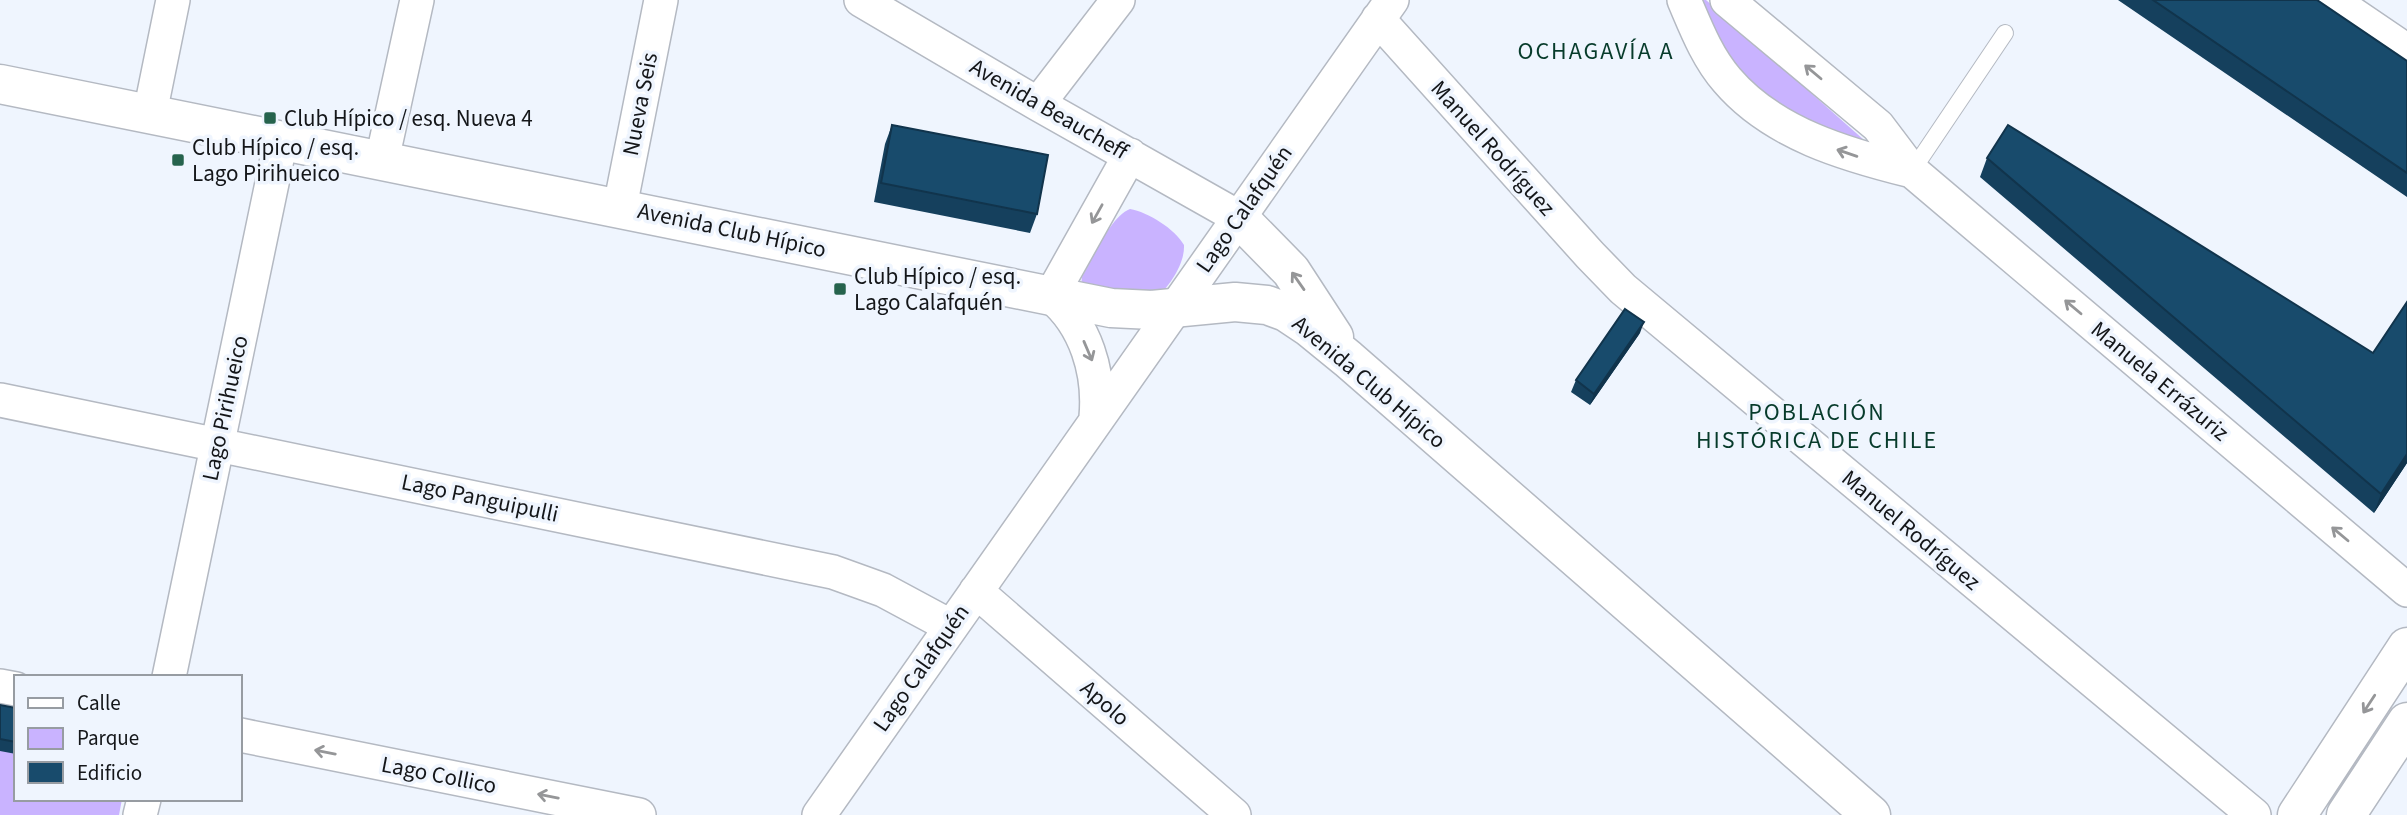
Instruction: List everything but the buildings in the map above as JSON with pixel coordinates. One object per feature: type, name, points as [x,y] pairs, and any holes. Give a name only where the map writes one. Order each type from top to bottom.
[{"type":"main road","name":"Avenida Club Hípico","points":[[0,84],[1127,310],[1235,302],[1268,305],[1286,312],[1348,359],[1871,815]]},
{"type":"main road","points":[[1238,217],[1291,271],[1348,359]]},
{"type":"main road","points":[[2297,815],[2407,647]]},
{"type":"main road","points":[[2346,815],[2407,722]]},
{"type":"street","points":[[150,113],[173,0]]},
{"type":"street","points":[[382,160],[416,0]]},
{"type":"street","name":"Nueva Seis","points":[[620,207],[661,0]]},
{"type":"street","name":"Avenida Beaucheff","points":[[861,0],[1238,217]]},
{"type":"street","points":[[1038,104],[1118,0]]},
{"type":"street","name":"Manuela Errázuriz","points":[[1684,0],[1708,53],[1726,79],[1743,97],[1763,112],[1809,138],[1912,171]]},
{"type":"street","name":"Manuela Errázuriz","points":[[1727,0],[1878,126],[1912,171],[2407,590]]},
{"type":"street","points":[[2332,0],[2407,51]]},
{"type":"street","name":"Lago Calafquén","points":[[819,815],[1096,417],[1385,10]]},
{"type":"street","name":"Manuel Rodríguez","points":[[1385,10],[1582,247],[1623,289],[2254,815]]},
{"type":"street","name":"Lago Pirihueico","points":[[169,675],[281,140]]},
{"type":"street","points":[[1096,417],[1097,390],[1091,360],[1075,325],[1051,296],[1130,155]]},
{"type":"street","name":"Lago Panguipulli","points":[[0,400],[833,572],[883,590],[950,626]]},
{"type":"street","name":"Apolo","points":[[976,591],[1234,815]]},
{"type":"street","name":"Lago Collico","points":[[242,736],[639,815]]},
{"type":"lane","points":[[1912,171],[2005,33]]},
{"type":"green space","points":[[1699,0],[1706,0],[1873,148],[1866,151],[1762,98],[1718,44]]},
{"type":"green space","points":[[1130,209],[1160,222],[1184,245],[1182,260],[1175,275],[1155,299],[1081,286],[1082,277],[1103,239],[1116,220]]},
{"type":"green space","points":[[0,710],[14,713],[14,801],[122,801],[119,815],[0,815]]},
{"type":"place","name":"Club Hípico / esq. Nueva 4","points":[[270,118]]},
{"type":"place","name":"Club Hípico / esq. Lago Pirihueico","points":[[178,160]]},
{"type":"place","name":"Club Hípico / esq. Lago Calafquén","points":[[840,289]]},
{"type":"district","name":"OCHAGAVÍA A","points":[[1596,51]]},
{"type":"district","name":"POBLACIÓN HISTÓRICA DE CHILE","points":[[1817,426]]}]
